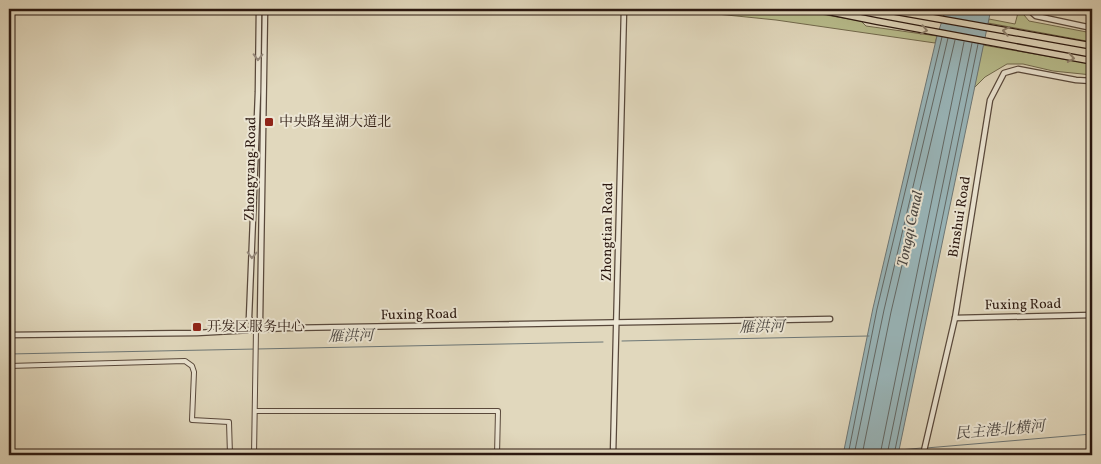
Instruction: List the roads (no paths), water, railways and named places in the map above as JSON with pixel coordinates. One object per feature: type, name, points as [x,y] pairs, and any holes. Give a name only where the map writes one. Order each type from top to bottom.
[{"type":"main road","points":[[817,9],[1092,61]]},
{"type":"main road","points":[[883,9],[1092,46]]},
{"type":"street","points":[[254,455],[256,329],[249,318],[258,92],[259,9]]},
{"type":"street","name":"Zhongyang Road","points":[[256,329],[260,320],[265,9]]},
{"type":"street","name":"Zhongtian Road","points":[[613,455],[624,9]]},
{"type":"street","points":[[1028,9],[1036,16],[1092,28]]},
{"type":"street","name":"Binshui Road","points":[[924,455],[955,318],[990,100],[1004,73],[1018,69],[1076,80],[1092,81]]},
{"type":"street","name":"Fuxing Road","points":[[955,318],[1092,315]]},
{"type":"street","name":"Fuxing Road","points":[[9,336],[256,329],[830,319]]},
{"type":"street","points":[[9,366],[184,361],[192,366],[194,372],[192,420],[229,422],[230,455]]},
{"type":"street","points":[[255,410],[498,412],[497,455]]},
{"type":"water","name":"Tongqi Canal","points":[[946,9],[991,9],[898,455],[843,455],[873,308],[937,36]]},
{"type":"waterway","name":"雁洪河","points":[[622,341],[869,336]]},
{"type":"waterway","name":"雁洪河","points":[[9,354],[603,342]]},
{"type":"waterway","name":"民主港北横河","points":[[926,448],[1092,434]]},
{"type":"waterway","name":"民主港北横河","points":[[899,450],[922,448]]},
{"type":"place","name":"中央路星湖大道北","points":[[269,122]]},
{"type":"place","name":"开发区服务中心","points":[[197,327]]}]
